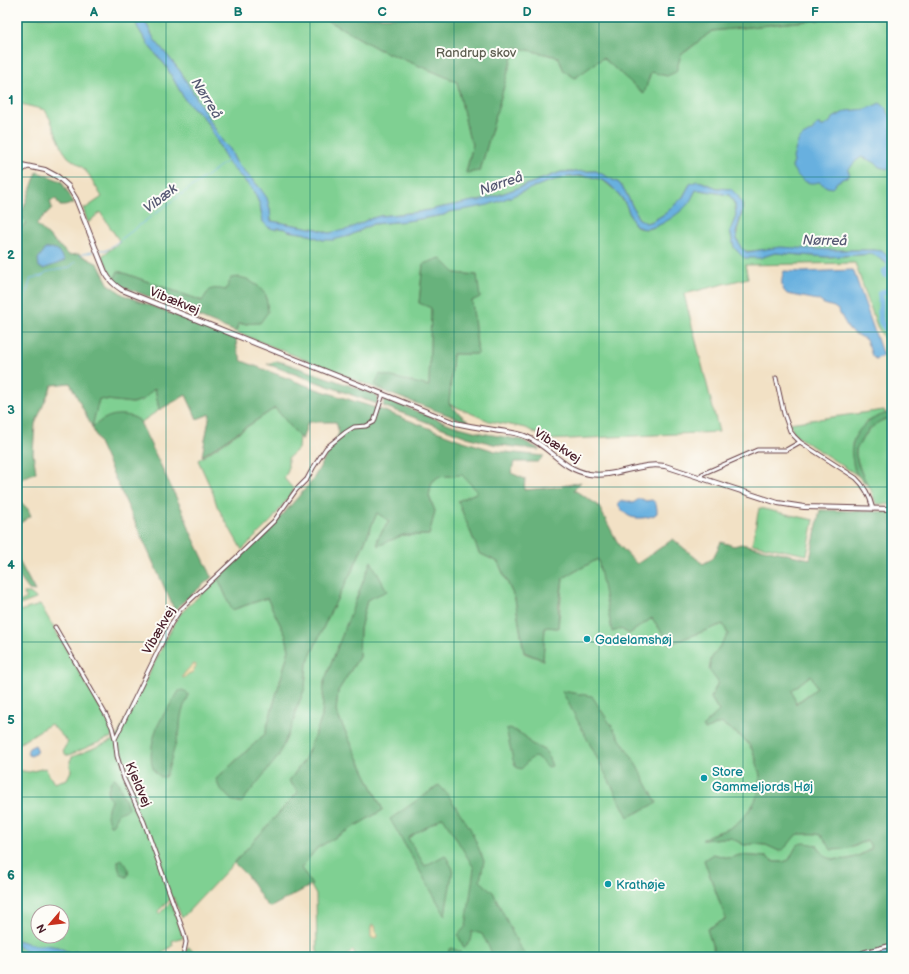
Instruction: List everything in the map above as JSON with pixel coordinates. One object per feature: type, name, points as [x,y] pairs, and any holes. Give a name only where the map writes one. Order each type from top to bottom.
[{"type":"street","name":"Vibækvej","points":[[17,165],[45,170],[58,177],[68,186],[76,199],[105,272],[109,280],[115,286],[455,423],[470,427],[514,433],[526,437],[537,442],[564,464],[582,473],[602,475],[646,466],[665,466],[778,503],[804,507],[892,509]]},
{"type":"street","points":[[17,165],[20,172]]},
{"type":"street","points":[[17,180],[20,172],[29,166]]},
{"type":"street","points":[[776,378],[784,414],[794,436],[800,442],[856,478],[868,494],[872,509]]},
{"type":"street","name":"Vibækvej","points":[[115,739],[171,624],[180,610],[274,521],[296,490],[307,479],[326,448],[354,427],[366,426],[374,422],[383,394]]},
{"type":"street","points":[[701,477],[702,474],[757,450],[786,450],[800,442]]},
{"type":"street","name":"Kjeldvej","points":[[55,627],[112,727],[117,756],[124,779],[144,822],[184,933],[186,942],[183,957]]},
{"type":"street","points":[[853,957],[864,952],[892,945]]},
{"type":"green space","points":[[17,17],[134,17],[138,28],[149,46],[166,66],[185,100],[206,121],[228,163],[253,190],[260,205],[263,222],[278,228],[307,234],[323,240],[349,236],[373,224],[407,221],[444,215],[449,212],[558,178],[578,176],[590,176],[604,181],[617,192],[626,205],[633,222],[638,228],[647,229],[655,227],[687,205],[696,190],[729,195],[735,205],[736,216],[730,231],[734,247],[738,252],[760,258],[775,253],[827,257],[873,254],[889,265],[892,265],[892,352],[877,326],[855,263],[745,265],[748,278],[684,294],[719,432],[548,440],[526,428],[489,421],[449,404],[453,354],[478,354],[472,301],[477,275],[455,273],[423,264],[419,303],[431,307],[429,386],[375,384],[388,393],[236,332],[238,324],[248,324],[225,290],[208,292],[203,301],[118,271],[114,280],[102,256],[120,242],[100,212],[88,223],[83,208],[86,208],[102,197],[89,175],[82,167],[68,157],[63,150],[45,110],[17,103]]},
{"type":"green space","points":[[143,17],[322,17],[378,49],[457,82],[469,137],[473,144],[466,172],[480,171],[515,47],[558,57],[564,71],[603,58],[667,76],[681,55],[712,31],[845,17],[892,17],[892,261],[875,250],[745,251],[739,244],[737,238],[743,209],[741,202],[731,189],[717,188],[702,182],[690,184],[683,197],[666,213],[653,221],[646,223],[638,218],[625,191],[619,183],[596,171],[561,172],[496,196],[478,201],[419,212],[380,216],[369,219],[349,230],[329,233],[317,229],[271,221],[270,209],[260,188],[236,162],[230,149],[223,142],[180,71],[154,39]]},
{"type":"green space","name":"Randrup skov","points":[[322,17],[845,17],[712,31],[681,55],[676,72],[667,76],[651,72],[644,94],[603,58],[575,78],[564,71],[558,57],[515,47],[480,171],[466,173],[473,144],[469,137],[457,82],[378,49]]},
{"type":"green space","points":[[37,172],[61,181],[74,203],[60,206],[56,199],[50,201],[52,208],[36,224],[69,255],[79,254],[98,264],[109,285],[124,295],[236,339],[237,349],[242,361],[313,388],[382,410],[460,440],[495,451],[544,456],[538,462],[514,462],[511,473],[525,479],[524,490],[558,487],[581,482],[574,490],[598,505],[619,545],[637,564],[673,539],[703,564],[713,558],[721,542],[734,546],[741,544],[810,559],[820,510],[892,512],[892,950],[868,954],[863,957],[716,957],[707,929],[726,919],[704,860],[713,854],[729,858],[740,855],[766,857],[775,862],[783,862],[789,860],[797,846],[802,843],[817,845],[825,856],[832,859],[850,859],[863,854],[872,848],[867,840],[850,848],[831,850],[825,839],[819,834],[796,835],[787,846],[779,851],[766,845],[744,845],[731,838],[702,840],[708,836],[730,828],[744,816],[757,797],[760,782],[760,775],[752,748],[746,741],[721,723],[705,730],[703,726],[719,711],[711,698],[718,682],[709,670],[711,659],[728,634],[723,624],[670,644],[652,618],[629,634],[621,629],[612,632],[598,559],[563,578],[559,605],[558,628],[545,627],[543,660],[524,652],[515,599],[498,562],[479,553],[458,501],[478,492],[462,475],[438,477],[432,482],[429,496],[435,511],[429,535],[403,535],[378,546],[378,538],[389,521],[377,513],[354,567],[330,613],[307,663],[305,688],[296,710],[295,719],[278,757],[241,803],[231,800],[219,787],[216,779],[265,734],[289,650],[286,636],[267,598],[232,610],[218,578],[277,521],[312,481],[339,433],[336,422],[308,422],[302,440],[275,408],[202,456],[210,414],[197,419],[186,395],[159,410],[155,388],[143,400],[132,403],[99,399],[92,427],[70,383],[52,385],[35,424],[33,453],[36,472],[17,481],[17,400],[20,389],[17,383],[17,233],[26,223],[21,215]],"holes":[[[811,675],[817,688],[796,704],[792,690]]]},
{"type":"green space","points":[[17,206],[23,211],[21,215],[26,222],[17,233]]},
{"type":"green space","points":[[440,258],[455,273],[477,275],[480,297],[472,301],[478,354],[453,354],[449,404],[470,423],[388,393],[375,384],[380,374],[429,386],[431,308],[419,303],[423,264]]},
{"type":"green space","points":[[118,271],[202,301],[207,293],[213,289],[226,290],[231,278],[239,277],[247,279],[258,286],[266,295],[268,312],[260,323],[238,324],[236,332],[122,286],[114,280]]},
{"type":"green space","points":[[277,361],[377,395],[377,404],[267,364]]},
{"type":"green space","points":[[155,388],[159,410],[140,423],[134,417],[92,427],[99,399],[132,403],[143,400]]},
{"type":"green space","points":[[385,399],[452,425],[481,433],[522,440],[539,450],[493,444],[467,437],[383,406]]},
{"type":"green space","points":[[275,408],[299,436],[298,449],[288,458],[288,471],[284,478],[294,490],[272,520],[242,550],[217,506],[213,493],[198,460]]},
{"type":"green space","points":[[884,410],[886,414],[866,422],[855,437],[852,444],[855,471],[860,477],[798,437],[789,423]]},
{"type":"green space","points":[[892,412],[892,417],[882,420],[870,429],[856,449],[856,458],[869,487],[855,471],[852,452],[853,444],[860,429],[867,423],[883,414]]},
{"type":"green space","points":[[127,415],[139,420],[185,516],[190,531],[212,577],[175,611],[92,427],[110,416]]},
{"type":"green space","points":[[892,417],[892,504],[876,504],[871,490],[862,475],[856,456],[856,449],[872,427],[878,422]]},
{"type":"green space","points":[[462,474],[478,492],[458,501],[479,553],[498,562],[515,599],[524,653],[543,660],[545,627],[558,628],[563,578],[598,559],[621,629],[629,634],[652,618],[670,644],[723,624],[728,634],[711,659],[718,682],[711,698],[719,711],[705,730],[721,723],[746,741],[751,748],[757,763],[760,782],[754,804],[744,816],[730,828],[709,836],[703,840],[731,838],[744,845],[766,845],[779,851],[787,846],[795,835],[819,834],[825,839],[832,850],[854,847],[867,840],[872,848],[854,858],[842,860],[825,856],[817,845],[797,845],[789,860],[783,862],[775,862],[766,857],[740,855],[729,858],[713,854],[704,860],[726,919],[707,929],[716,957],[356,957],[353,950],[345,957],[320,957],[317,951],[316,895],[301,868],[317,848],[383,810],[336,712],[338,691],[359,657],[360,629],[367,600],[371,562],[324,682],[322,717],[305,759],[289,781],[298,792],[182,918],[173,897],[158,911],[159,914],[171,902],[183,937],[172,941],[173,945],[157,957],[17,957],[17,770],[29,772],[45,768],[54,783],[67,779],[71,771],[70,761],[72,757],[111,741],[117,737],[178,616],[218,578],[232,610],[267,598],[286,636],[289,650],[265,734],[216,779],[295,719],[296,710],[305,688],[307,663],[330,613],[354,567],[377,513],[389,520],[378,538],[378,545],[403,535],[429,535],[435,511],[429,496],[432,482],[438,477]]},
{"type":"green space","points":[[17,498],[28,509],[31,516],[22,522],[17,523]]},
{"type":"green space","points":[[759,508],[814,520],[807,555],[752,544]]},
{"type":"green space","points":[[17,557],[35,591],[29,590],[17,574]]},
{"type":"green space","points":[[371,561],[387,591],[367,600],[360,629],[359,657],[338,691],[336,712],[383,810],[317,848],[301,868],[312,885],[269,907],[248,877],[234,863],[298,792],[289,781],[305,759],[322,717],[324,682]]},
{"type":"green space","points":[[24,593],[30,593],[36,599],[17,606],[17,603],[26,599]]},
{"type":"green space","points":[[40,604],[104,714],[112,732],[112,737],[69,755],[66,755],[63,750],[68,742],[51,724],[17,745],[17,610],[19,611]]},
{"type":"green space","points":[[811,675],[817,688],[795,704],[792,690]]},
{"type":"green space","points":[[182,690],[188,693],[188,698],[182,711],[180,729],[167,773],[165,777],[161,777],[154,771],[152,764],[151,752],[154,739],[157,727],[163,715],[179,691]]},
{"type":"green space","points":[[562,691],[592,696],[633,759],[657,803],[628,817]]},
{"type":"green space","points":[[510,728],[525,736],[530,743],[544,750],[547,753],[552,766],[546,766],[536,757],[528,761],[521,769],[516,767],[507,733],[507,729]]},
{"type":"green space","points":[[114,778],[117,780],[128,807],[116,816],[113,824],[110,825],[107,818],[107,813],[111,801],[107,792],[111,781]]},
{"type":"green space","points":[[439,785],[448,795],[470,828],[484,861],[480,881],[493,892],[519,946],[528,957],[494,957],[482,934],[472,931],[470,941],[464,948],[458,935],[466,926],[474,868],[443,817],[408,838],[425,866],[445,855],[453,869],[445,915],[390,819]]},
{"type":"green space","points":[[120,859],[127,867],[127,877],[122,875],[118,866],[118,861]]},
{"type":"green space","points":[[189,947],[197,957],[185,957],[187,948]]},
{"type":"green space","points":[[452,948],[460,952],[461,957],[448,957],[449,949]]},
{"type":"green space","points":[[892,950],[892,957],[863,957],[868,954]]},
{"type":"sand","points":[[194,664],[196,666],[193,672],[183,678],[185,673]]},
{"type":"sand","points":[[372,925],[375,926],[377,936],[375,939],[371,937]]},
{"type":"water","points":[[134,17],[143,17],[154,39],[180,71],[223,142],[230,149],[236,162],[260,188],[267,198],[271,221],[317,229],[329,233],[349,229],[369,219],[380,216],[419,212],[478,201],[496,196],[561,172],[596,171],[619,183],[625,191],[638,218],[646,223],[653,221],[666,213],[683,197],[690,184],[697,181],[717,188],[731,189],[738,196],[742,204],[742,212],[736,233],[741,248],[747,252],[780,247],[830,250],[875,250],[882,251],[892,261],[892,265],[889,265],[873,254],[827,257],[775,253],[760,258],[744,258],[734,247],[730,231],[736,216],[735,205],[729,195],[696,190],[691,200],[683,209],[670,219],[656,226],[642,228],[633,222],[624,202],[610,185],[598,178],[583,176],[566,177],[554,180],[488,205],[449,212],[444,215],[407,221],[373,224],[349,236],[333,240],[323,240],[307,234],[288,231],[286,229],[273,229],[268,227],[263,222],[260,205],[253,190],[228,163],[206,121],[185,100],[166,66],[149,46],[138,28]]},
{"type":"water","points":[[880,103],[885,107],[892,119],[892,167],[887,169],[879,167],[873,162],[862,157],[857,160],[848,170],[850,175],[837,182],[832,188],[819,182],[806,182],[797,175],[792,167],[794,162],[793,158],[798,141],[803,136],[812,131],[819,123],[820,126],[824,126],[833,118],[846,111],[867,109]]},
{"type":"water","points":[[52,248],[58,251],[65,261],[43,269],[39,267],[38,259],[45,249]]},
{"type":"water","points":[[852,270],[854,272],[883,356],[875,359],[872,356],[866,340],[853,333],[848,328],[838,310],[818,300],[787,294],[782,286],[784,271],[803,272]]},
{"type":"water","points":[[639,499],[654,501],[657,513],[648,517],[632,517],[627,515],[618,504],[619,502],[623,501],[633,503]]},
{"type":"water","points":[[35,745],[37,749],[36,752],[34,755],[30,756],[28,749]]},
{"type":"water","points":[[17,940],[34,945],[58,947],[71,953],[76,951],[83,957],[47,957],[42,951],[29,951],[17,946]]},
{"type":"waterway","name":"Vibæk","points":[[99,250],[107,250],[227,161]]},
{"type":"waterway","name":"Vibæk","points":[[80,256],[82,254],[93,252]]},
{"type":"waterway","name":"Vibæk","points":[[17,341],[24,302],[31,278],[42,276],[46,272],[70,267],[75,262]]},
{"type":"waterway","points":[[889,262],[890,268],[884,273],[885,275],[892,275]]},
{"type":"waterway","points":[[892,283],[889,291],[880,293],[881,322],[892,334]]},
{"type":"waterway","points":[[867,957],[892,953]]},
{"type":"place","name":"Gadelamshøj","points":[[587,639]]},
{"type":"place","name":"Store Gammeljords Høj","points":[[704,778]]},
{"type":"place","name":"Krathøje","points":[[608,884]]},
{"type":"water label","name":"Nørreå","points":[[207,98]]},
{"type":"water label","name":"Nørreå","points":[[501,183]]},
{"type":"water label","name":"Nørreå","points":[[825,240]]}]
